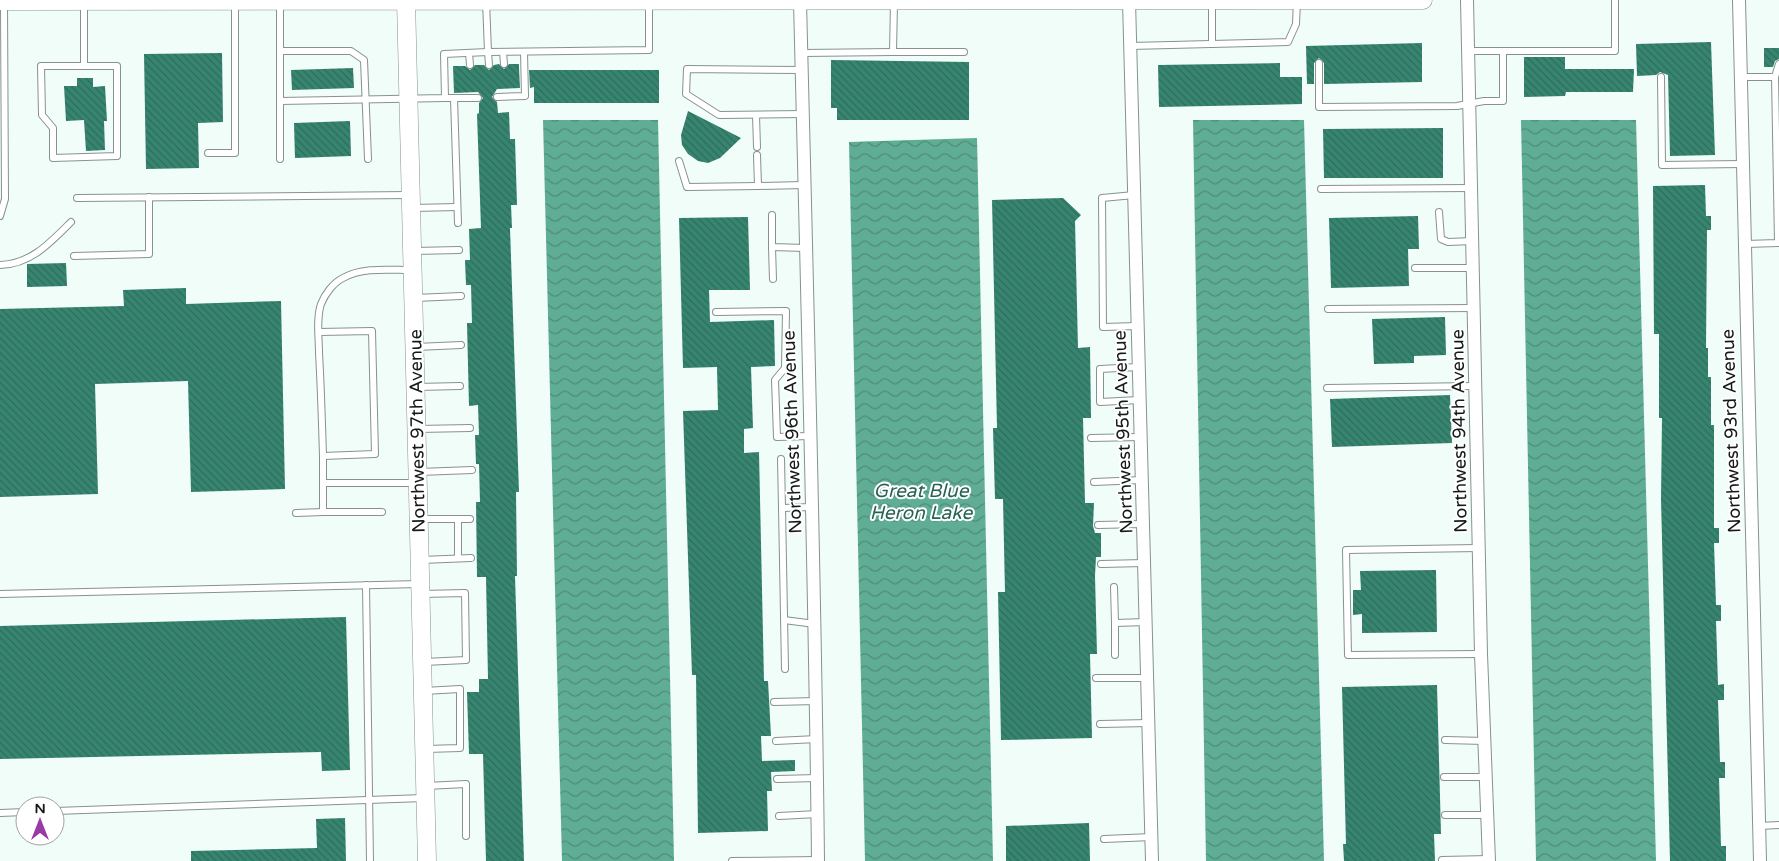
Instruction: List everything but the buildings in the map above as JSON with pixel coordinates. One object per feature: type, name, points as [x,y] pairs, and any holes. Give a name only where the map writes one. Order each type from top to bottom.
[{"type":"main road","name":"Northwest 97th Avenue","points":[[406,0],[427,861]]},
{"type":"main road","points":[[2,1],[1423,0]]},
{"type":"street","name":"Northwest 94th Avenue","points":[[1467,0],[1481,654],[1489,860]]},
{"type":"street","name":"Northwest 93rd Avenue","points":[[1739,0],[1743,244],[1760,861]]},
{"type":"street","name":"Northwest 96th Avenue","points":[[800,1],[809,436],[817,701],[818,861]]},
{"type":"street","name":"Northwest 95th Avenue","points":[[1129,1],[1152,861]]},
{"type":"lane","points":[[208,153],[236,153],[235,0]]},
{"type":"lane","points":[[280,0],[280,159]]},
{"type":"lane","points":[[486,0],[489,65]]},
{"type":"lane","points":[[893,52],[894,0]]},
{"type":"lane","points":[[1468,51],[1615,51],[1615,0]]},
{"type":"lane","points":[[0,216],[5,199],[2,1]]},
{"type":"lane","points":[[84,1],[84,66]]},
{"type":"lane","points":[[1212,44],[1224,1]]},
{"type":"lane","points":[[1130,46],[1288,42],[1296,24],[1297,1]]},
{"type":"lane","points":[[445,98],[444,54],[650,50],[649,2]]},
{"type":"lane","points":[[280,51],[352,51],[364,60],[368,159]]},
{"type":"lane","points":[[1319,63],[1319,107],[1458,106],[1503,101],[1503,51]]},
{"type":"lane","points":[[503,52],[504,64]]},
{"type":"lane","points":[[497,97],[525,96],[524,52]]},
{"type":"lane","points":[[802,53],[964,52]]},
{"type":"lane","points":[[469,53],[470,65]]},
{"type":"lane","points":[[1743,244],[1778,244],[1775,77],[1779,64]]},
{"type":"lane","points":[[41,66],[84,66],[116,66],[117,156],[53,158],[53,128],[42,115],[41,66]]},
{"type":"lane","points":[[802,70],[687,69],[686,94],[719,115],[803,114]]},
{"type":"lane","points":[[1661,77],[1662,165],[1742,164]]},
{"type":"lane","points":[[1740,77],[1775,77]]},
{"type":"lane","points":[[505,89],[506,97]]},
{"type":"lane","points":[[280,101],[454,98],[473,96]]},
{"type":"lane","points":[[454,98],[458,223]]},
{"type":"lane","points":[[756,115],[757,147]]},
{"type":"lane","points":[[757,155],[758,186]]},
{"type":"lane","points":[[679,161],[687,186],[804,185]]},
{"type":"lane","points":[[1321,189],[1472,188]]},
{"type":"lane","points":[[1134,195],[1102,198],[1103,327],[1137,326]]},
{"type":"lane","points":[[77,198],[149,197],[411,201],[457,207]]},
{"type":"lane","points":[[74,256],[149,254],[149,197]]},
{"type":"lane","points":[[1439,212],[1441,239],[1448,242],[1473,241]]},
{"type":"lane","points":[[772,215],[773,279]]},
{"type":"lane","points":[[0,265],[15,265],[42,250],[71,222]]},
{"type":"lane","points":[[772,247],[805,248]]},
{"type":"lane","points":[[412,251],[460,250]]},
{"type":"lane","points":[[1415,268],[1473,268]]},
{"type":"lane","points":[[323,512],[324,456],[319,332],[321,304],[329,290],[341,279],[356,272],[413,270]]},
{"type":"lane","points":[[413,298],[461,296]]},
{"type":"lane","points":[[1328,310],[1474,308]]},
{"type":"lane","points":[[716,312],[786,311],[785,368],[775,380],[777,437],[809,436]]},
{"type":"lane","points":[[319,332],[372,331],[375,454],[324,456]]},
{"type":"lane","points":[[414,347],[461,345]]},
{"type":"lane","points":[[1138,367],[1100,369],[1100,402],[1139,400]]},
{"type":"lane","points":[[416,388],[460,386]]},
{"type":"lane","points":[[1327,388],[1476,386]]},
{"type":"lane","points":[[416,429],[470,428]]},
{"type":"lane","points":[[1091,438],[1140,437]]},
{"type":"lane","points":[[781,459],[785,669]]},
{"type":"lane","points":[[323,483],[418,478],[472,470]]},
{"type":"lane","points":[[1094,482],[1142,480]]},
{"type":"lane","points":[[782,508],[812,508]]},
{"type":"lane","points":[[296,512],[382,512]]},
{"type":"lane","points":[[419,519],[470,519]]},
{"type":"lane","points":[[458,519],[458,558]]},
{"type":"lane","points":[[1098,525],[1143,524]]},
{"type":"lane","points":[[1479,548],[1346,550],[1348,656],[1481,654]]},
{"type":"lane","points":[[420,560],[471,558]]},
{"type":"lane","points":[[1101,564],[1144,563]]},
{"type":"lane","points":[[366,585],[370,861]]},
{"type":"lane","points":[[0,594],[366,585],[465,593],[466,660],[422,662]]},
{"type":"lane","points":[[1114,587],[1115,654]]},
{"type":"lane","points":[[784,620],[815,624]]},
{"type":"lane","points":[[1114,623],[1146,622]]},
{"type":"lane","points":[[1096,678],[1148,678]]},
{"type":"lane","points":[[423,691],[460,689],[460,748],[424,749]]},
{"type":"lane","points":[[774,702],[817,701]]},
{"type":"lane","points":[[1100,724],[1149,723]]},
{"type":"lane","points":[[776,741],[817,739]]},
{"type":"lane","points":[[1445,740],[1485,741]]},
{"type":"lane","points":[[1444,777],[1486,777]]},
{"type":"lane","points":[[777,779],[818,778]]},
{"type":"lane","points":[[65,811],[370,799],[425,792],[466,784],[466,836]]},
{"type":"lane","points":[[0,813],[15,812]]},
{"type":"lane","points":[[779,816],[818,814]]},
{"type":"lane","points":[[1445,815],[1488,815]]},
{"type":"lane","points":[[1759,826],[1779,825]]},
{"type":"lane","points":[[1104,839],[1152,837]]},
{"type":"lane","points":[[1442,860],[1489,860]]},
{"type":"lane","points":[[732,861],[818,861]]},
{"type":"water","points":[[543,120],[658,120],[674,861],[562,861]]},
{"type":"water","points":[[1193,120],[1304,120],[1324,861],[1206,861]]},
{"type":"water","points":[[1521,120],[1636,120],[1656,861],[1536,861]]},
{"type":"water","name":"Great Blue Heron Lake","points":[[977,138],[993,861],[865,861],[849,142]]}]
